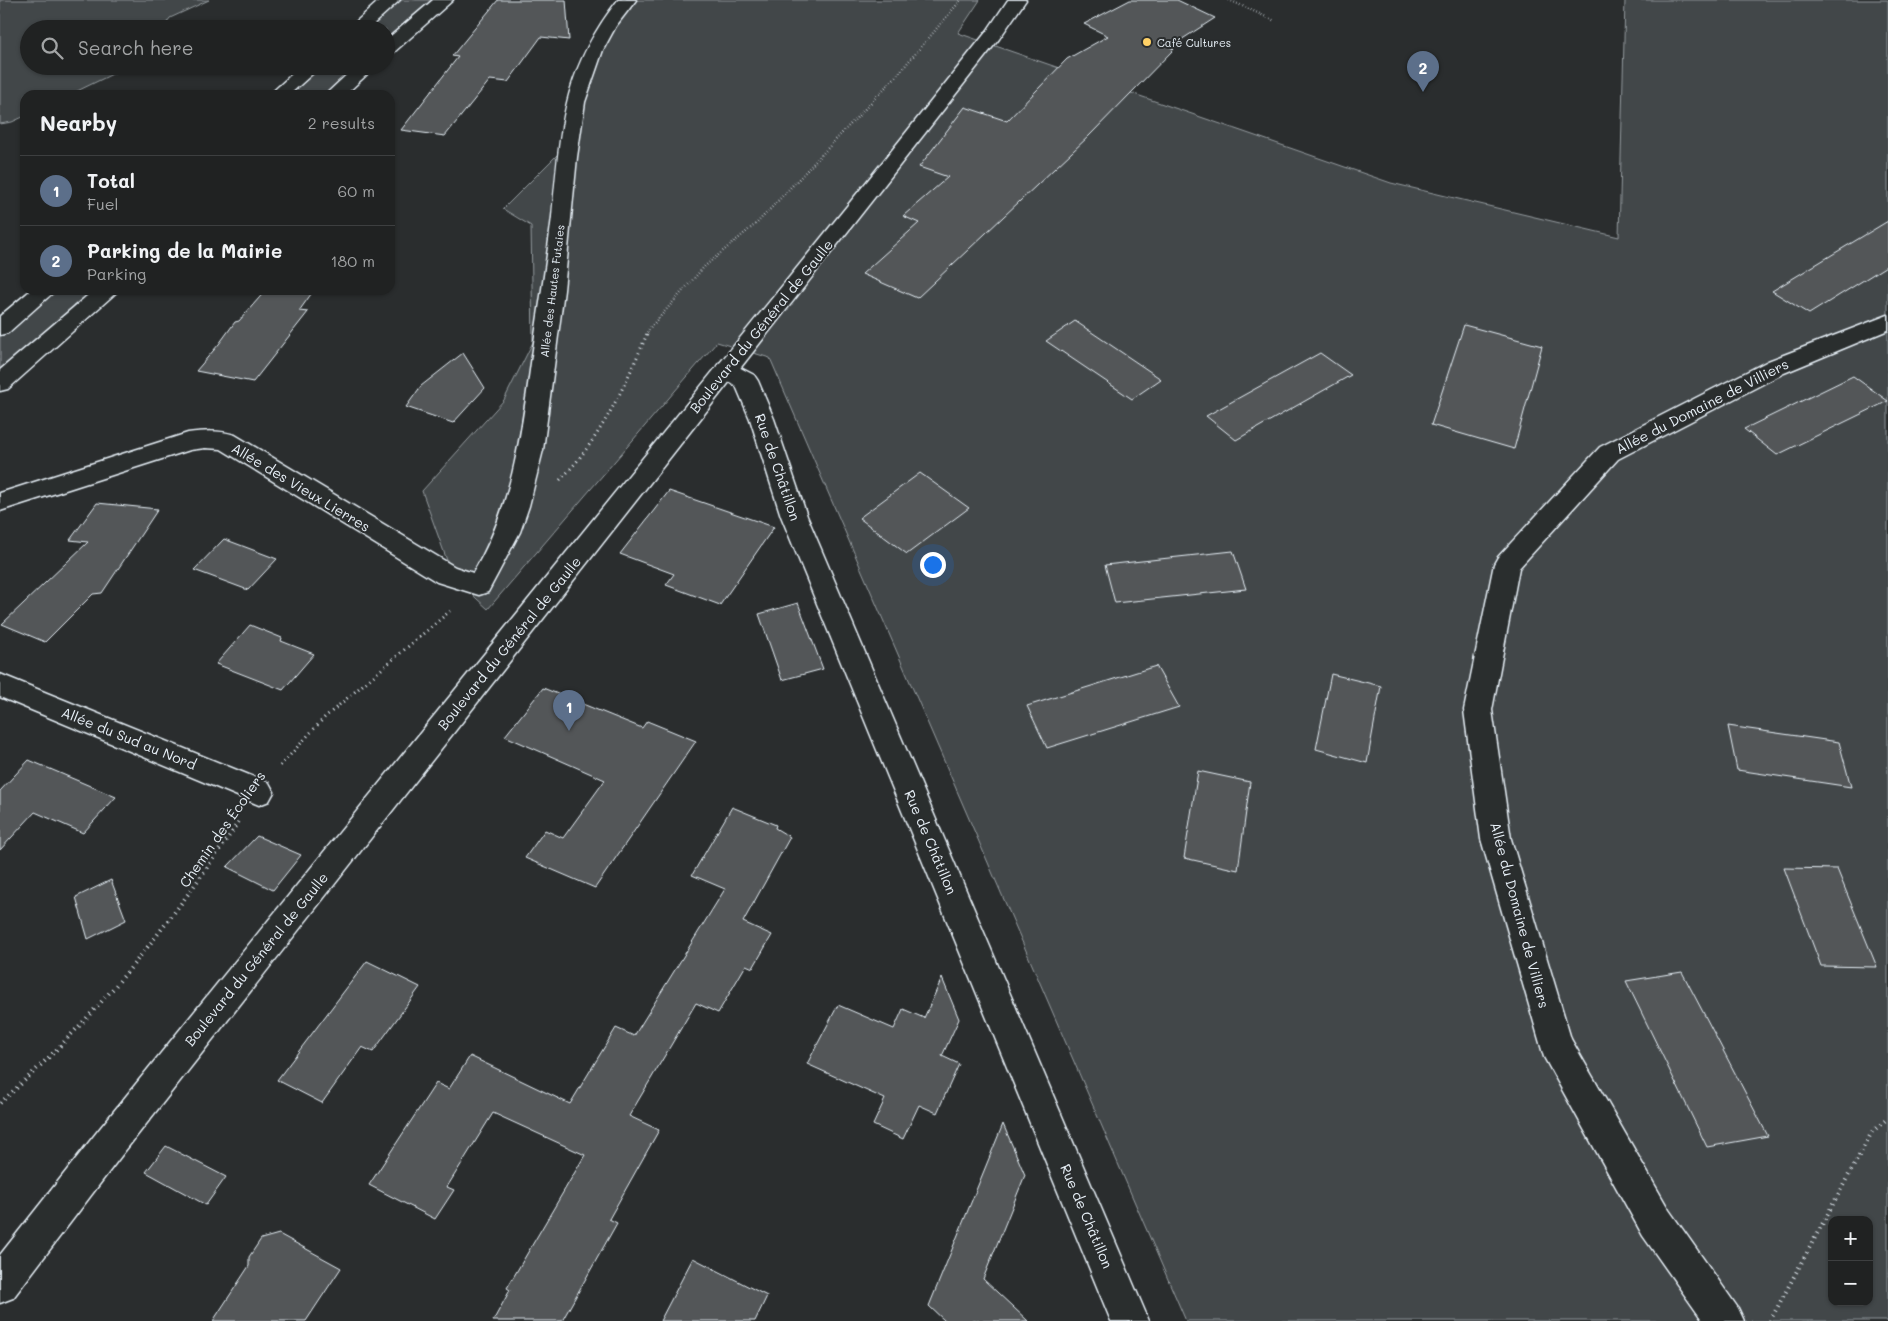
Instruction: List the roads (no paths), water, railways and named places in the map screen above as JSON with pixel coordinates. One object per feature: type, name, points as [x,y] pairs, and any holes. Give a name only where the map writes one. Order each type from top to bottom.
[{"type":"street","points":[[368,20],[391,0]]},
{"type":"street","points":[[395,42],[444,0]]},
{"type":"street","name":"Allée des Hautes Futaies","points":[[479,585],[492,566],[505,539],[521,497],[531,457],[559,246],[569,136],[577,90],[602,34],[627,0]]},
{"type":"street","name":"Boulevard du Général de Gaulle","points":[[0,1285],[133,1114],[901,152],[993,34],[1017,0]]},
{"type":"street","points":[[284,90],[301,75]]},
{"type":"street","points":[[340,90],[357,75]]},
{"type":"street","points":[[0,328],[39,295]]},
{"type":"street","points":[[0,383],[102,295]]},
{"type":"street","name":"Allée du Domaine de Villiers","points":[[1725,1321],[1656,1223],[1556,1045],[1496,839],[1478,710],[1507,564],[1609,453],[1776,367],[1888,322]]},
{"type":"street","name":"Rue de Châtillon","points":[[726,369],[746,381],[759,412],[794,516],[1130,1321]]},
{"type":"street","name":"Allée des Vieux Lierres","points":[[0,502],[188,442],[205,439],[226,442],[446,575],[479,585]]},
{"type":"street","name":"Allée du Sud au Nord","points":[[0,685],[259,792]]},
{"type":"place","name":"Café Cultures","points":[[1147,42]]},
{"type":"place","name":"Parking de la Mairie","points":[[1423,92]]},
{"type":"place","name":"Total","points":[[569,731]]}]
